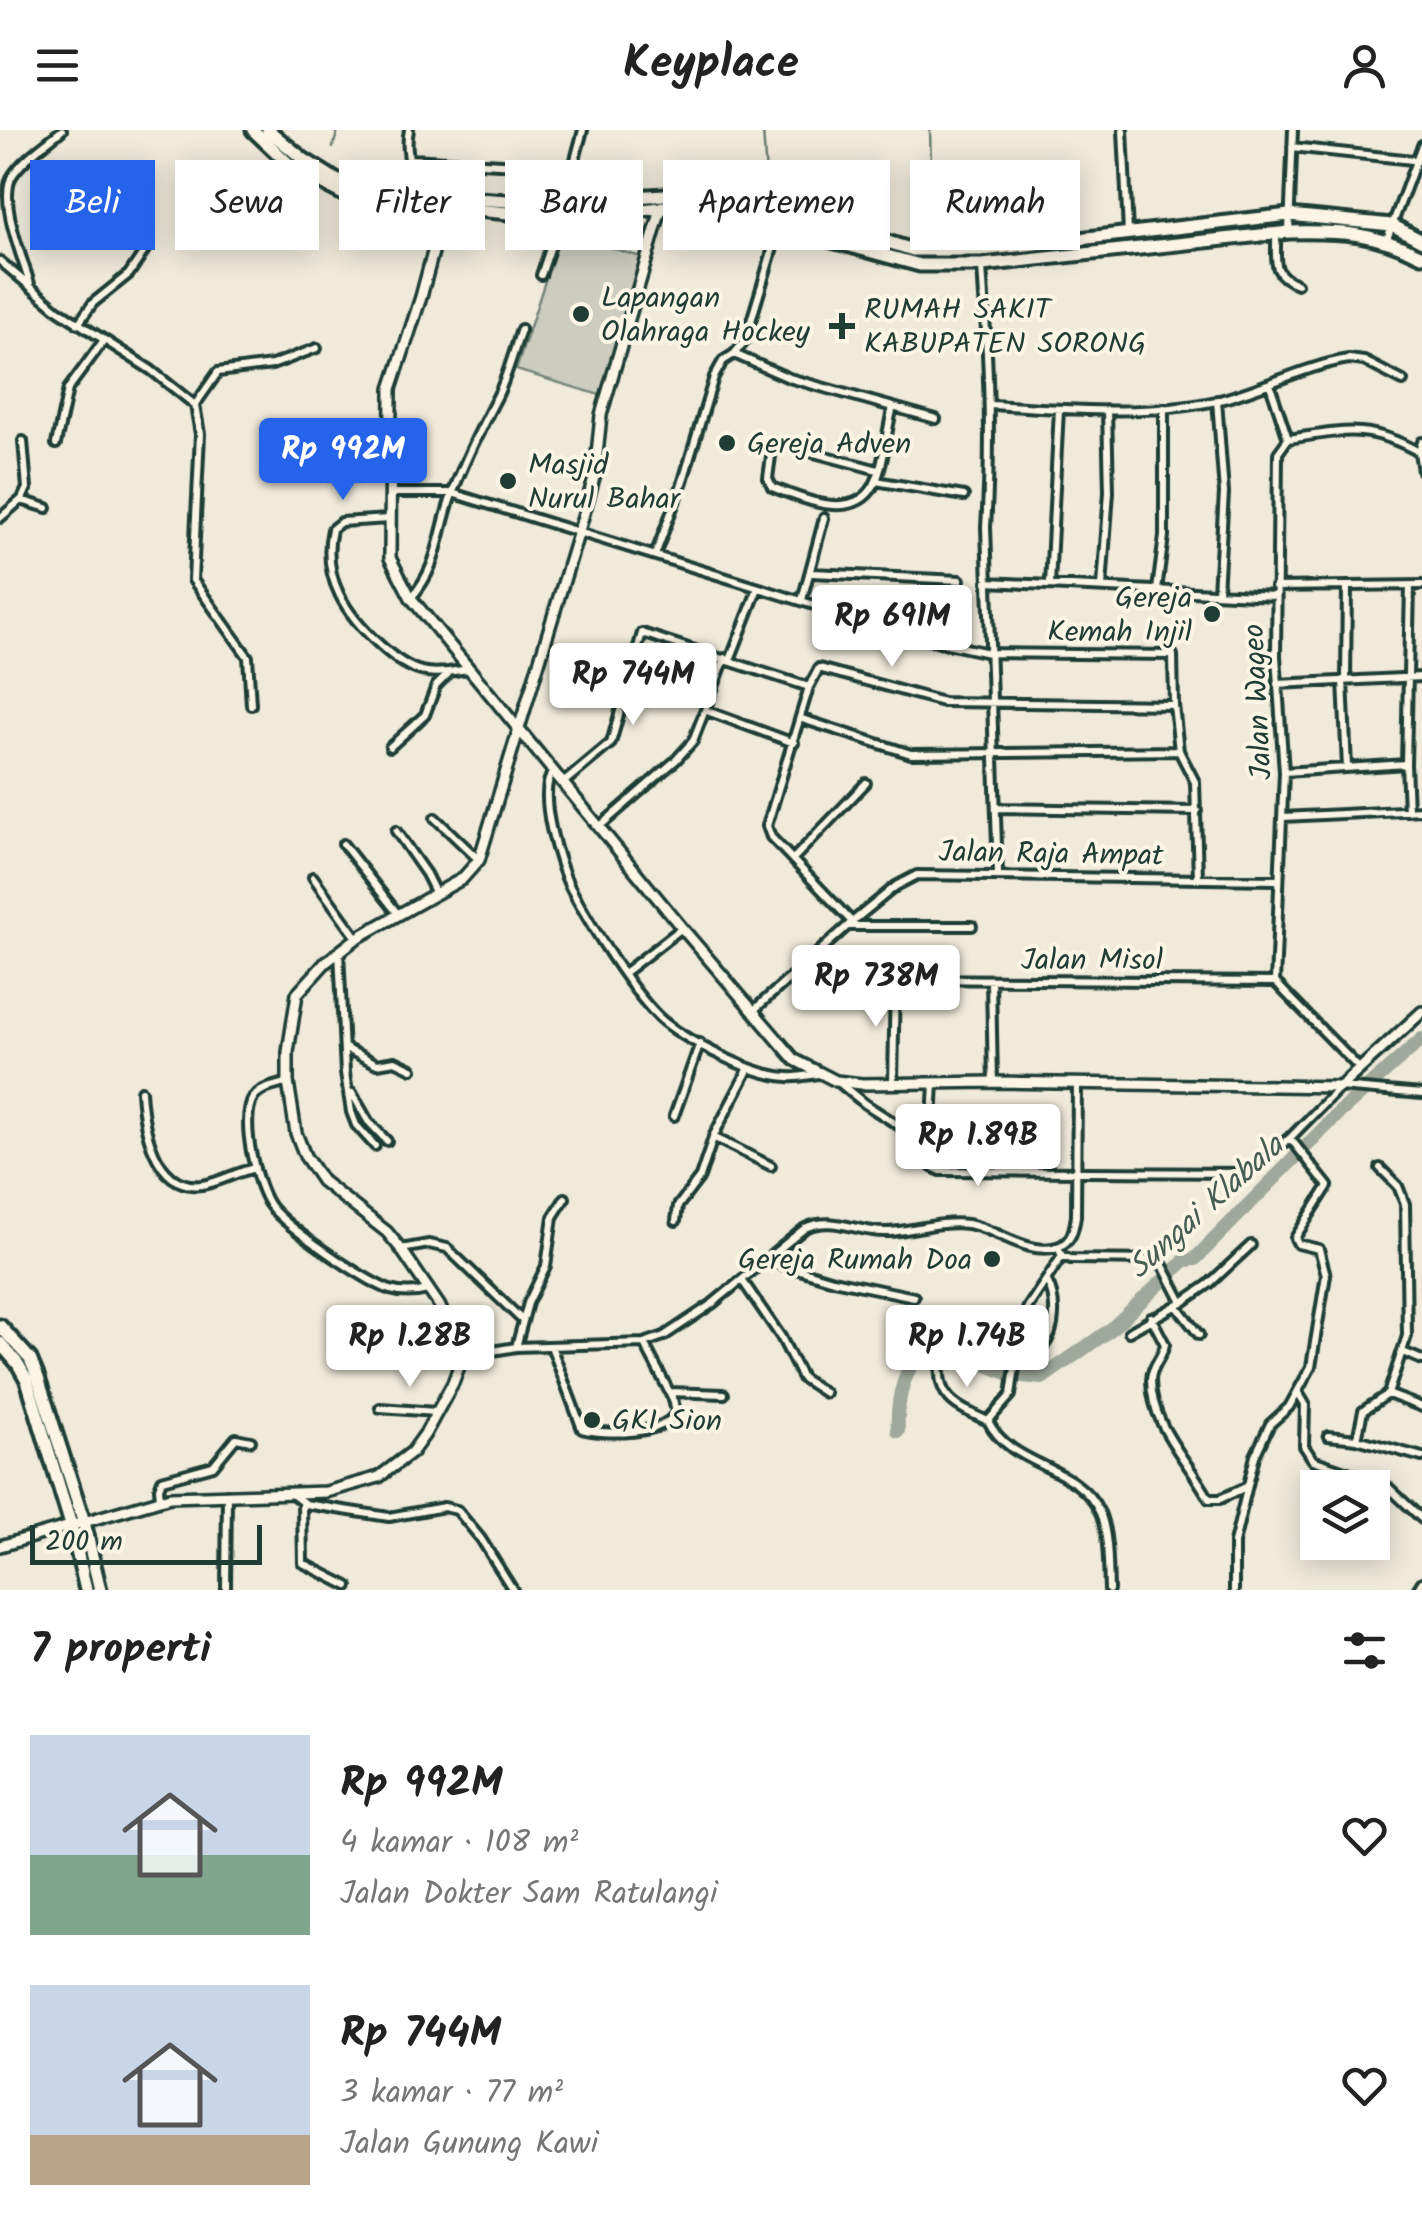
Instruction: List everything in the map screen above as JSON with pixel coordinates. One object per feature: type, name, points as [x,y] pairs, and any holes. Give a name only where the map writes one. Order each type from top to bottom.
[{"type":"highway","points":[[252,130],[274,154],[339,193]]},
{"type":"highway","points":[[268,130],[302,159],[339,181]]},
{"type":"highway","points":[[643,210],[662,208]]},
{"type":"highway","points":[[890,244],[941,252],[982,250],[1289,215],[1392,224],[1422,242]]},
{"type":"highway","points":[[860,250],[896,261],[945,267],[1282,232],[1331,232],[1387,239],[1422,256]]},
{"type":"highway","points":[[896,261],[897,246]]},
{"type":"highway","points":[[0,1326],[30,1359],[38,1378],[78,1524],[86,1590]]},
{"type":"highway","points":[[0,1343],[27,1380],[100,1590]]},
{"type":"street","points":[[30,285],[8,212],[6,191],[13,175],[62,130]]},
{"type":"street","points":[[409,130],[405,147],[410,159],[505,164]]},
{"type":"street","points":[[575,160],[583,130]]},
{"type":"street","points":[[1123,130],[1128,233]]},
{"type":"street","points":[[1293,130],[1289,215],[1282,232],[1277,271],[1280,277],[1297,284]]},
{"type":"street","points":[[1387,239],[1422,146]]},
{"type":"street","points":[[1292,147],[1418,160]]},
{"type":"street","points":[[0,1546],[160,1499],[326,1492],[362,1484],[380,1477],[412,1452],[438,1413],[463,1356],[449,1323],[386,1232],[322,1181],[296,1133],[288,1052],[297,994],[339,951],[462,879],[479,860],[579,531],[594,474],[601,415],[663,203]]},
{"type":"street","points":[[78,324],[93,303],[130,274],[144,250]]},
{"type":"street","points":[[432,250],[391,389],[390,558],[396,574],[411,598],[553,772],[795,1060],[836,1080],[1340,1086],[1422,1094]]},
{"type":"street","points":[[541,275],[549,250]]},
{"type":"street","points":[[655,555],[683,481],[714,377],[745,341],[773,250]]},
{"type":"street","points":[[0,261],[78,324],[151,370],[194,406],[200,434],[193,580],[248,657],[251,705]]},
{"type":"street","points":[[982,265],[991,404],[988,582],[998,874]]},
{"type":"street","points":[[411,598],[438,556],[452,494],[503,382],[521,329]]},
{"type":"street","points":[[56,444],[68,389],[104,340]]},
{"type":"street","points":[[194,406],[218,372],[272,365],[317,348]]},
{"type":"street","points":[[734,354],[789,378],[936,419]]},
{"type":"street","points":[[991,404],[1060,409],[1164,408],[1218,400],[1350,359],[1403,381]]},
{"type":"street","points":[[1270,385],[1288,439],[1371,432],[1419,452]]},
{"type":"street","points":[[1218,400],[1224,493],[1218,592]]},
{"type":"street","points":[[878,470],[773,442],[768,478],[775,489],[844,506],[861,498],[876,480],[878,470],[890,406]]},
{"type":"street","points":[[1157,590],[1164,536],[1164,408]]},
{"type":"street","points":[[1050,585],[1060,409]]},
{"type":"street","points":[[1102,587],[1109,492],[1107,410]]},
{"type":"street","name":"Jalan Wageo","points":[[1274,982],[1284,772],[1275,592],[1278,453],[1288,439]]},
{"type":"street","points":[[0,518],[21,500],[27,488],[22,441]]},
{"type":"street","points":[[1422,442],[1422,471]]},
{"type":"street","points":[[876,480],[964,496]]},
{"type":"street","points":[[389,493],[452,494],[924,638],[990,653],[1173,655],[1179,752],[1192,773],[1197,811],[1198,878]]},
{"type":"street","points":[[21,500],[47,508]]},
{"type":"street","points":[[389,518],[342,522],[332,529],[331,562],[338,594],[354,620],[399,661],[416,670],[450,672],[470,668]]},
{"type":"street","points":[[802,600],[824,518]]},
{"type":"street","points":[[812,573],[960,580]]},
{"type":"street","points":[[988,582],[1218,592],[1422,585]]},
{"type":"street","points":[[1408,811],[1410,586]]},
{"type":"street","points":[[599,826],[684,752],[707,711],[758,588]]},
{"type":"street","points":[[1346,768],[1347,588]]},
{"type":"street","points":[[563,783],[611,744],[642,633],[809,687]]},
{"type":"street","points":[[972,926],[850,924],[771,837],[767,821],[802,720],[809,687],[819,668],[924,699],[954,703],[1174,705]]},
{"type":"street","points":[[390,747],[424,715],[436,686],[450,672]]},
{"type":"street","points":[[1277,684],[1422,677]]},
{"type":"street","points":[[707,711],[794,743]]},
{"type":"street","points":[[802,720],[912,754],[1179,752]]},
{"type":"street","points":[[1284,772],[1406,764]]},
{"type":"street","points":[[553,772],[545,790],[570,888],[640,997],[666,1023],[748,1068],[788,1078],[819,1074]]},
{"type":"street","points":[[793,859],[866,783]]},
{"type":"street","points":[[996,808],[1197,811]]},
{"type":"street","points":[[1282,817],[1422,810]]},
{"type":"street","points":[[435,818],[479,860]]},
{"type":"street","points":[[396,831],[436,894]]},
{"type":"street","points":[[343,844],[398,914]]},
{"type":"street","name":"Jalan Raja Ampat","points":[[754,1010],[850,924],[896,886],[916,875],[1277,880]]},
{"type":"street","points":[[312,877],[358,938]]},
{"type":"street","points":[[624,972],[682,928]]},
{"type":"street","points":[[339,951],[344,1047],[356,1125],[375,1146]]},
{"type":"street","name":"Jalan Misol","points":[[789,978],[1274,982]]},
{"type":"street","points":[[893,1083],[896,979]]},
{"type":"street","points":[[991,980],[993,1082]]},
{"type":"street","points":[[1274,982],[1358,1068]]},
{"type":"street","points":[[934,1083],[930,1163],[941,1171],[1248,1173],[1292,1142],[1340,1086],[1422,1012]]},
{"type":"street","points":[[674,1116],[700,1042]]},
{"type":"street","points":[[344,1047],[378,1064],[395,1061],[412,1069]]},
{"type":"street","points":[[676,1221],[678,1206],[700,1177],[713,1137],[748,1068]]},
{"type":"street","points":[[836,1080],[931,1146]]},
{"type":"street","points":[[288,1082],[261,1091],[252,1101],[248,1126],[254,1168],[268,1204],[317,1246],[388,1289],[415,1293],[428,1290]]},
{"type":"street","points":[[463,1356],[516,1348],[644,1343],[679,1327],[804,1228],[822,1222],[874,1232],[924,1224],[967,1224],[1029,1246],[1058,1247],[1073,1232],[1077,1083]]},
{"type":"street","points":[[349,1087],[368,1121],[387,1141]]},
{"type":"street","points":[[141,1090],[150,1146],[178,1181],[199,1186],[254,1168]]},
{"type":"street","points":[[713,1137],[771,1166]]},
{"type":"street","points":[[1234,1590],[1234,1544],[1255,1456],[1270,1424],[1298,1394],[1311,1367],[1326,1275],[1320,1249],[1295,1240],[1328,1186],[1292,1142]]},
{"type":"street","points":[[1357,1439],[1364,1412],[1388,1394],[1407,1336],[1405,1204],[1398,1186],[1380,1168]]},
{"type":"street","points":[[516,1348],[534,1286],[546,1266],[553,1218],[565,1198]]},
{"type":"street","points":[[401,1249],[429,1244],[448,1248],[522,1320]]},
{"type":"street","points":[[1128,1332],[1209,1284],[1251,1245]]},
{"type":"street","points":[[1058,1247],[1062,1256]]},
{"type":"street","points":[[1062,1256],[1155,1259],[1163,1265],[1179,1303],[1199,1334]]},
{"type":"street","points":[[988,1421],[1011,1395],[1021,1326],[1028,1307],[1062,1256]]},
{"type":"street","points":[[766,1260],[914,1297]]},
{"type":"street","points":[[742,1280],[781,1336],[802,1378],[825,1393]]},
{"type":"street","points":[[1043,1347],[1050,1337],[1052,1321],[1054,1294],[1048,1280]]},
{"type":"street","points":[[1151,1317],[1165,1344],[1150,1375],[1154,1408],[1166,1432],[1213,1501],[1248,1486]]},
{"type":"street","points":[[550,1346],[579,1423],[586,1431],[643,1431],[666,1424],[676,1412],[644,1343]]},
{"type":"street","points":[[1403,1352],[1422,1360]]},
{"type":"street","points":[[940,1359],[938,1375],[952,1402],[988,1421],[997,1437],[1021,1457],[1070,1479],[1092,1499],[1104,1526],[1109,1590]]},
{"type":"street","points":[[669,1392],[724,1394]]},
{"type":"street","points":[[1298,1394],[1304,1404],[1304,1446],[1313,1460],[1386,1485],[1422,1520]]},
{"type":"street","points":[[1388,1394],[1422,1407]]},
{"type":"street","points":[[380,1408],[438,1413]]},
{"type":"street","points":[[1328,1436],[1357,1439],[1422,1457]]},
{"type":"street","points":[[160,1499],[162,1480],[213,1466],[236,1438],[251,1442]]},
{"type":"street","points":[[226,1590],[227,1494]]},
{"type":"street","points":[[292,1494],[302,1502],[390,1517],[444,1507],[457,1510],[481,1538],[513,1590]]},
{"type":"street","points":[[302,1502],[303,1563],[348,1586]]},
{"type":"street","points":[[1417,1590],[1422,1582]]},
{"type":"shaded area","name":"Lapangan Olahraga Hockey","points":[[555,250],[618,250],[644,258],[603,396],[516,370]]},
{"type":"waterway","points":[[333,147],[338,130]]},
{"type":"waterway","points":[[763,130],[765,160]]},
{"type":"waterway","points":[[930,130],[931,160]]},
{"type":"waterway","name":"Sungai Klabala","points":[[898,1431],[908,1371],[931,1342],[1012,1375],[1042,1378],[1110,1330],[1185,1260],[1195,1259],[1340,1112],[1422,1039]]},
{"type":"place","name":"Lapangan Olahraga Hockey","points":[[581,314]]},
{"type":"place","name":"RUMAH SAKIT KABUPATEN SORONG","points":[[842,326]]},
{"type":"place","name":"Gereja Adven","points":[[727,443]]},
{"type":"place","name":"Masjid Nurul Bahar","points":[[508,481]]},
{"type":"place","name":"Gereja Kemah Injil","points":[[1212,614]]},
{"type":"place","name":"Gereja Rumah Doa","points":[[992,1259]]},
{"type":"place","name":"GKI Sion","points":[[592,1420]]}]
